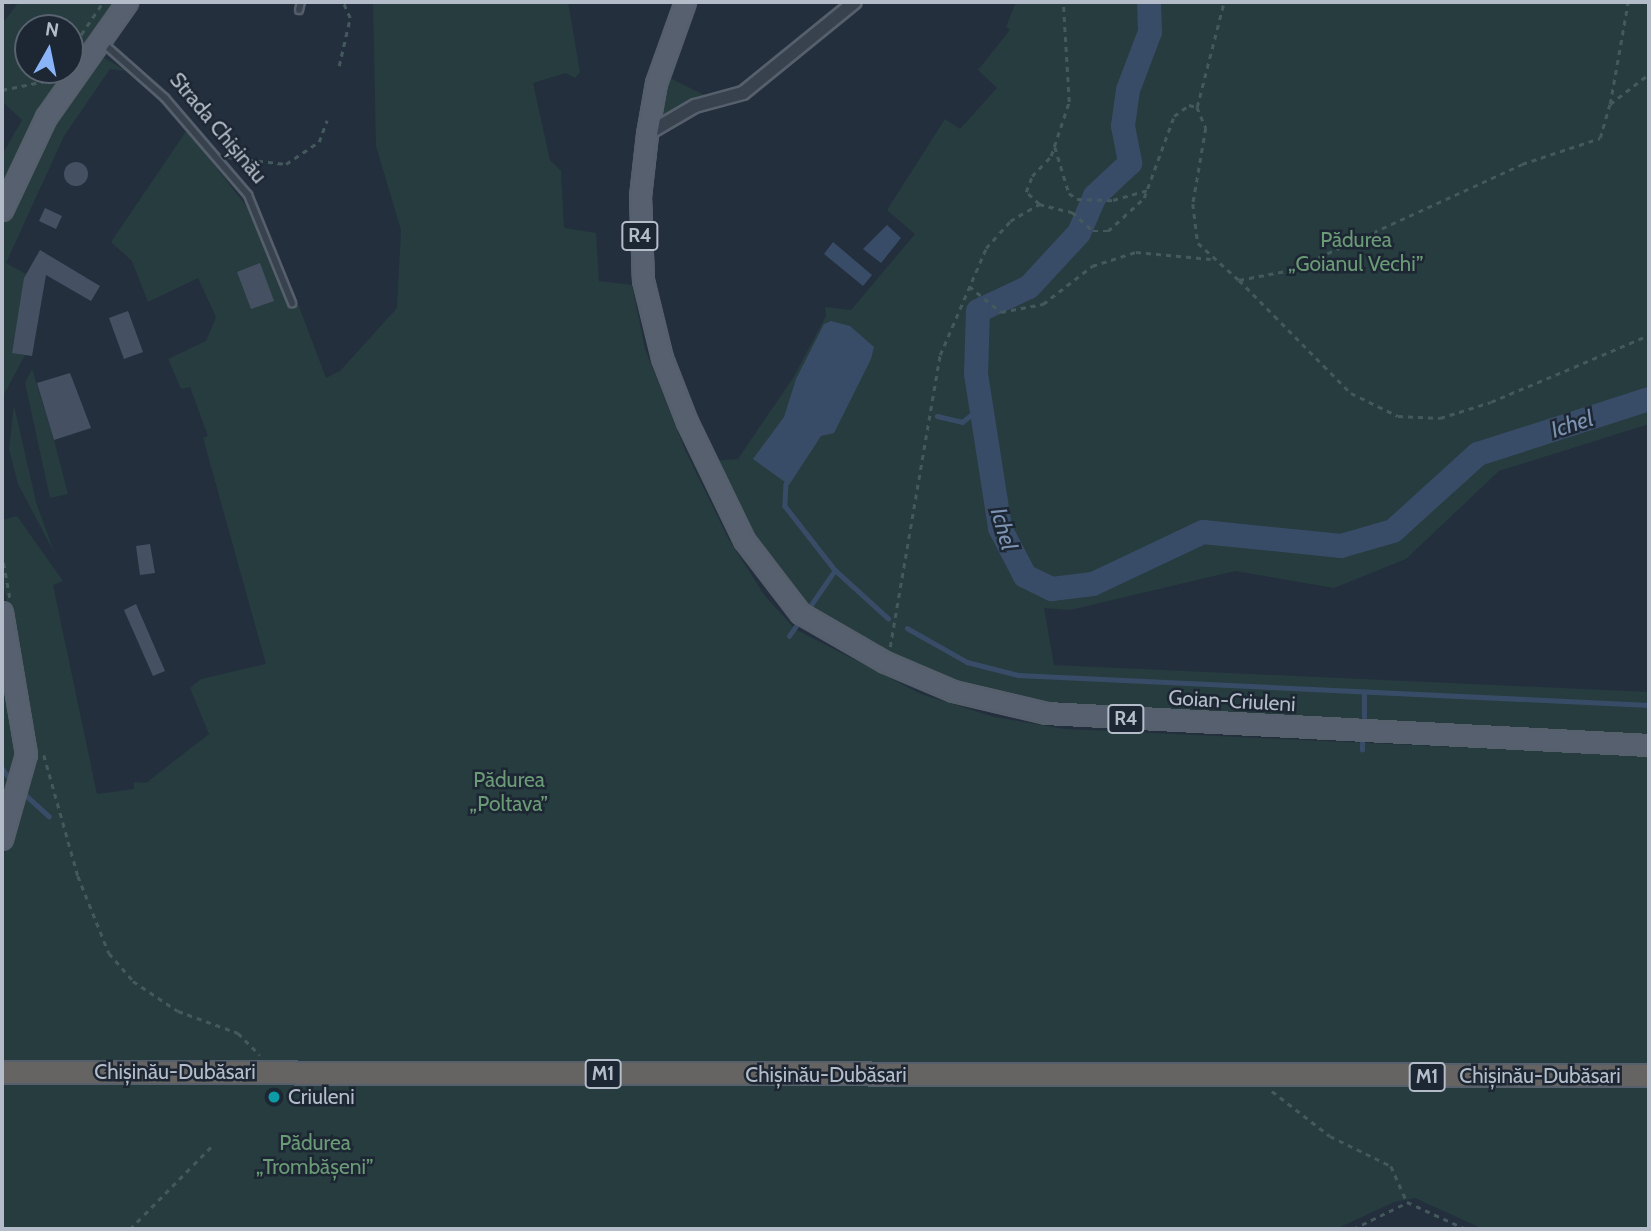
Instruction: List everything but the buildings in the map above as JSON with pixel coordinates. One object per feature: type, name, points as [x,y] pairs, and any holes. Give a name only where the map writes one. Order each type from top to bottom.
[{"type":"highway","name":"Chișinău-Dubăsari","points":[[2,1072],[1649,1075]]},
{"type":"main road","points":[[2,210],[46,117],[127,2]]},
{"type":"main road","name":"R4","points":[[647,134],[656,83],[685,2]]},
{"type":"main road","name":"Goian-Criuleni","points":[[647,134],[640,196],[643,280],[662,358],[708,466],[744,540],[775,587],[824,630],[885,662],[953,691],[1046,713],[1649,745]]},
{"type":"main road","points":[[2,839],[24,771],[25,726],[7,609]]},
{"type":"street","points":[[647,134],[695,106],[743,93],[855,2]]},
{"type":"lane","points":[[299,10],[301,2]]},
{"type":"lane","name":"Strada Chișinău","points":[[99,40],[137,69],[215,156],[259,214],[292,303]]},
{"type":"path","points":[[84,30],[103,2]]},
{"type":"path","points":[[338,66],[350,18],[343,2]]},
{"type":"path","points":[[1063,2],[1070,91],[1055,148],[1032,176],[1027,192],[1040,204],[1072,212],[1093,231],[1108,231],[1147,190],[1174,116],[1189,104],[1198,107]]},
{"type":"path","points":[[1224,2],[1198,107],[1206,128],[1192,204],[1198,243],[1211,258],[1240,280],[1350,393],[1398,416],[1440,418],[1491,402],[1649,335]]},
{"type":"path","points":[[1240,280],[1291,270],[1522,164],[1600,138],[1610,104],[1628,2]]},
{"type":"path","points":[[1610,104],[1649,74]]},
{"type":"path","points":[[2,90],[31,84]]},
{"type":"path","points":[[215,156],[286,164],[319,142],[327,120]]},
{"type":"path","points":[[1055,148],[1069,193],[1087,201],[1113,200],[1147,190]]},
{"type":"path","points":[[885,662],[898,622],[940,355],[986,248],[1010,222],[1040,204]]},
{"type":"path","points":[[969,286],[1002,312],[1043,304],[1092,266],[1136,252],[1211,258]]},
{"type":"path","points":[[2,554],[7,609]]},
{"type":"path","points":[[42,747],[78,876],[109,953],[133,981],[178,1011],[238,1033],[272,1073]]},
{"type":"path","points":[[1253,1076],[1330,1136],[1391,1166],[1407,1202],[1466,1229]]},
{"type":"path","points":[[130,1229],[211,1147]]},
{"type":"path","points":[[1353,1229],[1407,1202]]},
{"type":"green space","points":[[19,2],[121,2],[84,63],[84,14],[14,14],[14,84],[71,84],[2,198],[2,155],[22,120],[2,101],[2,24]]},
{"type":"green space","name":"Pădurea „Poltava”","points":[[373,2],[568,2],[580,72],[575,78],[566,73],[533,83],[550,160],[561,171],[564,228],[596,233],[599,281],[632,285],[645,349],[685,450],[729,540],[765,596],[795,629],[921,694],[994,717],[1065,729],[1649,756],[1649,1069],[2,1066],[2,860],[35,760],[2,577],[2,520],[17,516],[63,581],[53,585],[97,794],[134,789],[134,782],[146,783],[209,734],[190,688],[201,679],[266,664],[203,438],[208,436],[190,387],[181,389],[168,359],[206,341],[216,317],[198,278],[148,302],[132,261],[111,242],[187,130],[254,216],[289,307],[298,304],[326,378],[340,371],[397,308],[401,230],[376,146]]},
{"type":"green space","name":"Pădurea „Goianul Vechi”","points":[[1016,2],[1649,2],[1649,424],[1499,471],[1406,559],[1334,588],[1235,571],[1070,610],[1044,608],[1054,665],[1649,692],[1649,738],[1056,707],[955,685],[892,659],[803,605],[760,553],[712,461],[738,459],[793,378],[826,316],[825,307],[851,310],[915,234],[887,210],[945,119],[960,129],[997,88],[978,70],[1010,30],[1006,27]]},
{"type":"green space","points":[[98,54],[126,71],[110,69],[64,136],[6,263],[26,274],[12,352],[25,355],[2,398],[2,227],[52,118],[76,84],[84,84],[84,73]]},
{"type":"green space","points":[[667,76],[708,97],[666,120],[659,111]]},
{"type":"green space","points":[[32,369],[68,494],[50,498],[25,383]]},
{"type":"green space","points":[[14,405],[36,502],[54,552],[18,484],[9,449]]},
{"type":"green space","points":[[2,640],[17,750],[2,818]]},
{"type":"green space","name":"Pădurea „Trombășeni”","points":[[2,1078],[1649,1083],[1649,1229],[1483,1229],[1415,1198],[1394,1202],[1336,1229],[2,1229]]},
{"type":"water","points":[[887,225],[901,238],[881,263],[863,249]]},
{"type":"water","points":[[833,242],[872,275],[863,286],[824,254]]},
{"type":"water","points":[[831,321],[850,326],[874,347],[871,359],[834,433],[821,436],[789,485],[753,459],[784,417],[796,379],[824,324]]},
{"type":"waterway","name":"Ichel","points":[[1149,2],[1150,32],[1128,90],[1123,126],[1130,163],[1095,196],[1079,233],[1029,287],[978,311],[976,374],[1000,528],[1025,576],[1052,589],[1093,584],[1203,532],[1341,546],[1393,531],[1478,454],[1649,399]]},
{"type":"waterway","points":[[937,416],[962,422],[981,407]]},
{"type":"waterway","points":[[786,484],[785,506],[835,570],[888,618]]},
{"type":"waterway","points":[[811,605],[835,570]]},
{"type":"waterway","points":[[789,636],[796,626]]},
{"type":"waterway","points":[[907,628],[967,662],[1018,675],[1649,705]]},
{"type":"waterway","points":[[1364,695],[1364,717]]},
{"type":"waterway","points":[[1362,743],[1362,750]]},
{"type":"waterway","points":[[2,768],[12,782]]},
{"type":"waterway","points":[[20,790],[49,816]]},
{"type":"place","name":"Criuleni","points":[[274,1097]]}]
